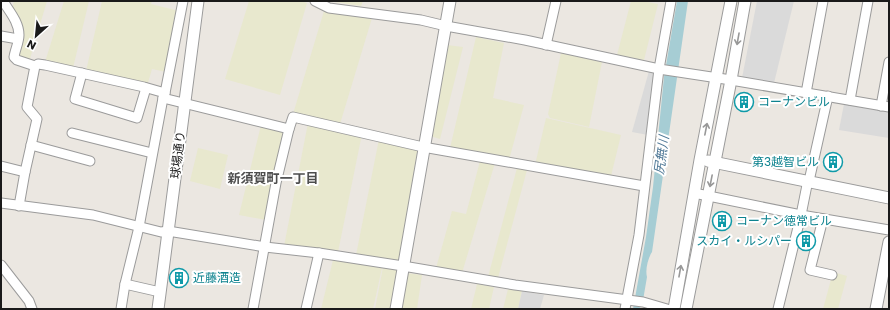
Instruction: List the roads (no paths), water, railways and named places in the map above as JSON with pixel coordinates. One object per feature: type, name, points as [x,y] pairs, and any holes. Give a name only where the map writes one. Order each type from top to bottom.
[{"type":"street","points":[[3,1],[10,10],[17,26],[19,35],[14,57],[17,60],[35,66],[38,64],[45,65],[146,88],[184,104],[289,129]]},
{"type":"street","points":[[121,309],[125,284],[139,227],[152,153],[183,1]]},
{"type":"street","name":"球場通り","points":[[158,309],[198,1]]},
{"type":"street","points":[[315,1],[329,8],[421,20],[661,69],[828,96],[885,107],[889,62]]},
{"type":"street","points":[[396,309],[450,1]]},
{"type":"street","points":[[546,45],[556,1]]},
{"type":"street","points":[[628,303],[639,235],[644,186],[671,1]]},
{"type":"street","points":[[674,309],[700,160],[731,1]]},
{"type":"street","points":[[686,309],[745,1]]},
{"type":"street","points":[[806,93],[824,1]]},
{"type":"street","points":[[850,100],[868,1]]},
{"type":"street","points":[[1,36],[18,39]]},
{"type":"street","points":[[19,206],[37,120],[27,107],[35,66]]},
{"type":"street","points":[[82,73],[75,99],[138,118],[146,88]]},
{"type":"street","points":[[778,309],[828,96]]},
{"type":"street","points":[[253,309],[276,183],[293,116],[424,147],[644,186]]},
{"type":"street","points":[[72,133],[152,153]]},
{"type":"street","points":[[31,145],[90,161]]},
{"type":"street","points":[[700,160],[808,180],[889,198]]},
{"type":"street","points":[[1,166],[25,172]]},
{"type":"street","points":[[694,193],[800,215],[889,230]]},
{"type":"street","points":[[1,203],[93,215],[161,232],[168,231],[265,247],[319,253],[628,303],[643,302],[667,309]]},
{"type":"street","points":[[823,219],[810,270],[832,275]]},
{"type":"street","points":[[876,309],[888,247]]},
{"type":"street","points":[[306,309],[319,253]]},
{"type":"street","points":[[1,265],[30,301],[32,309]]},
{"type":"street","points":[[125,284],[160,292]]},
{"type":"water","name":"尻無川","points":[[677,1],[688,1],[652,252],[647,264],[647,277],[642,306],[638,309],[633,309],[646,237],[653,187],[664,77]]},
{"type":"place","name":"コーナンビル","points":[[744,102]]},
{"type":"place","name":"第3越智ビル","points":[[833,162]]},
{"type":"place","name":"コーナン徳常ビル","points":[[722,221]]},
{"type":"place","name":"スカイ・ルシパー","points":[[806,241]]},
{"type":"place","name":"近藤酒造","points":[[179,278]]},
{"type":"district","name":"新須賀町一丁目","points":[[273,178]]}]
